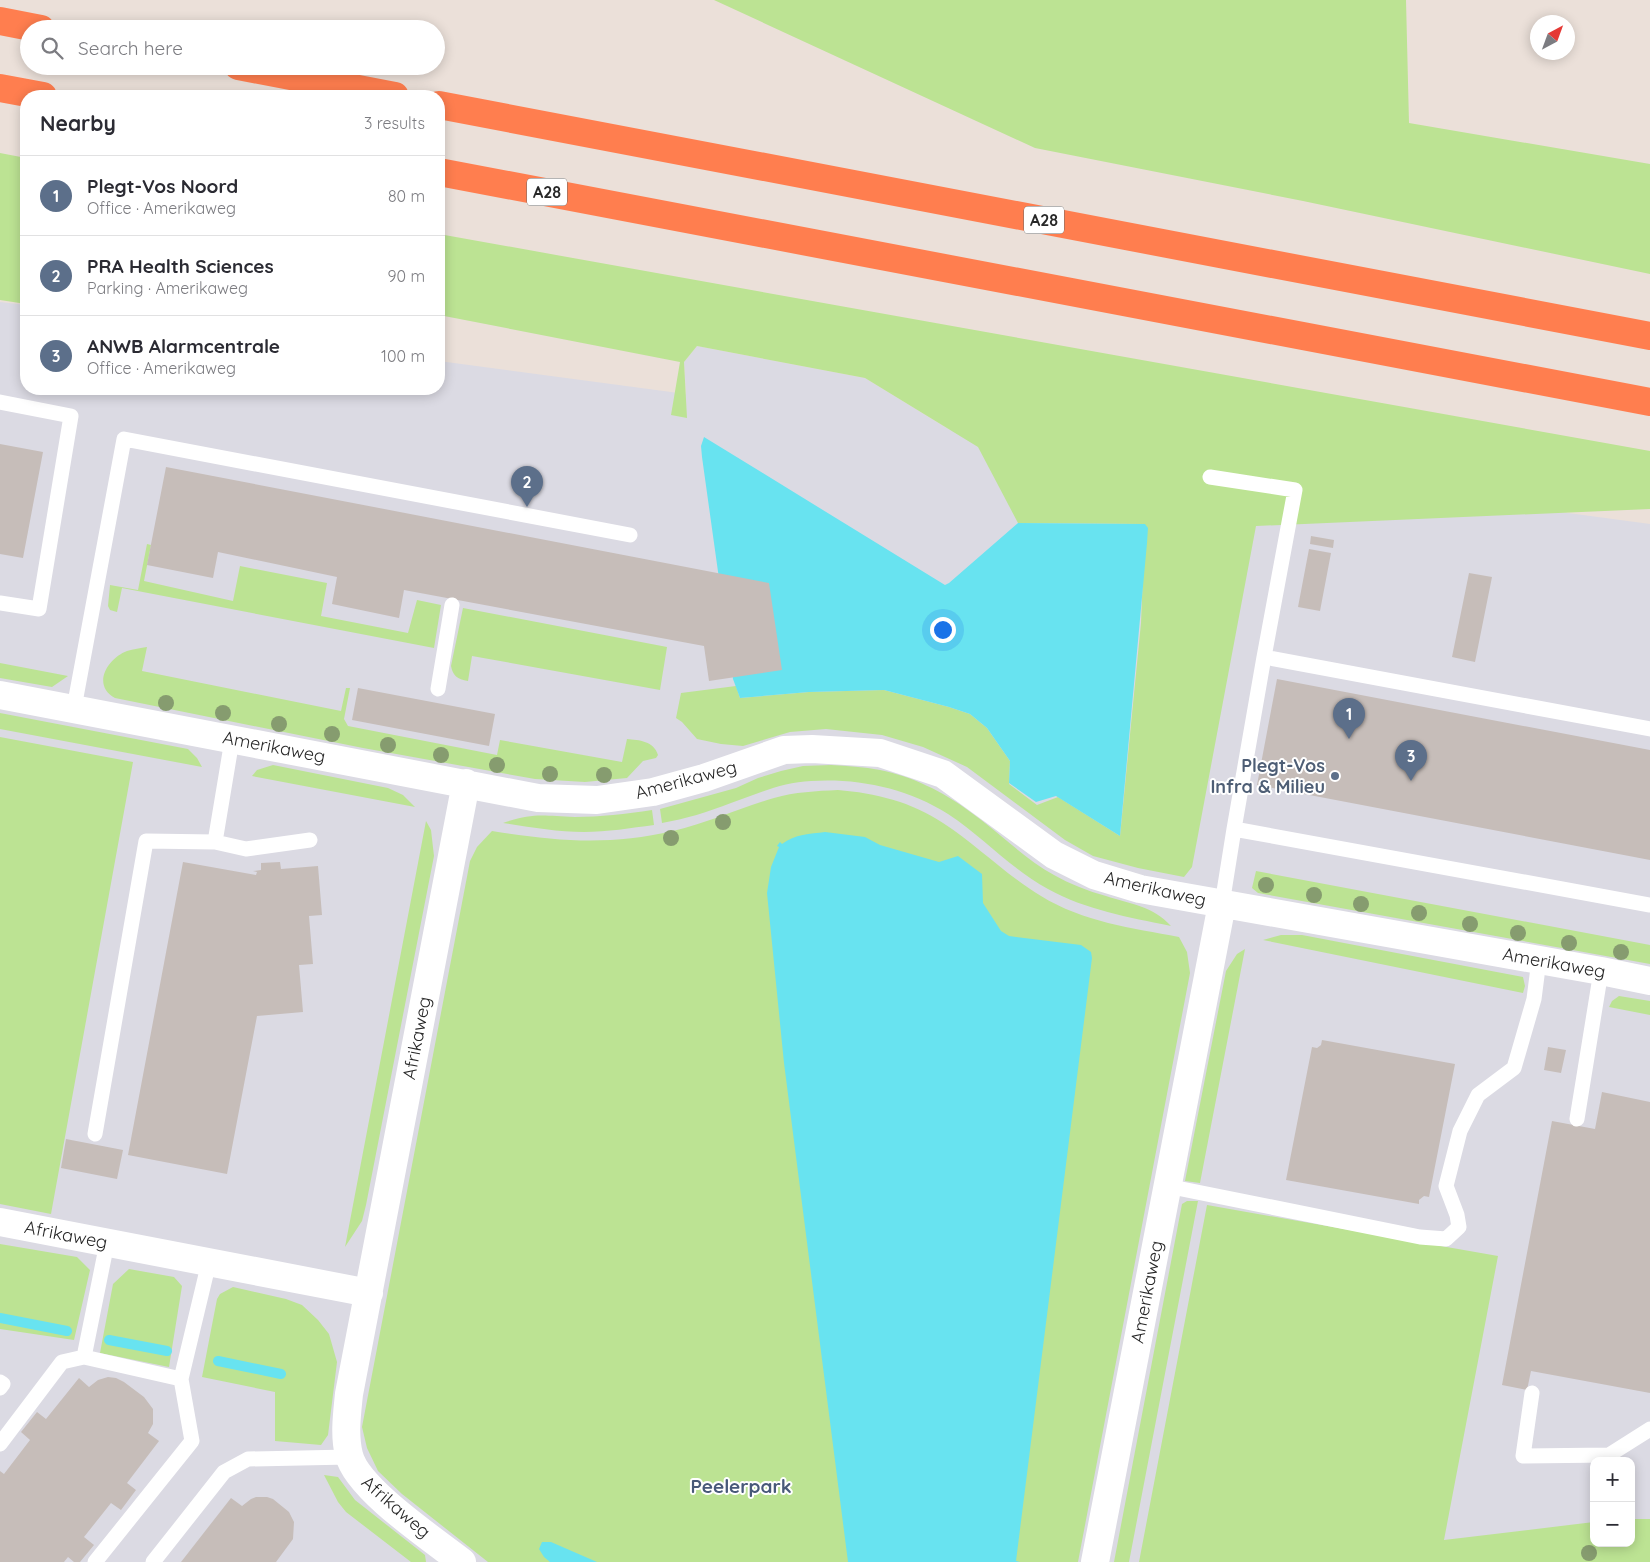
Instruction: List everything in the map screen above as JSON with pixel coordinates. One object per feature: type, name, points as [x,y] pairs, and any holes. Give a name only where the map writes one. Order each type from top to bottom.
[{"type":"highway","points":[[0,21],[20,25]]},
{"type":"highway","points":[[285,75],[364,90]]},
{"type":"highway","points":[[0,88],[20,92]]},
{"type":"highway","name":"A28","points":[[445,105],[1650,336]]},
{"type":"highway","name":"A28","points":[[445,173],[1650,402]]},
{"type":"street","name":"Amerikaweg","points":[[0,695],[538,798],[597,800],[653,792],[704,778],[784,750],[812,749],[880,753],[943,774],[1054,855],[1094,875],[1140,889],[1601,971],[1650,982]]},
{"type":"street","name":"Afrikaweg","points":[[459,1561],[384,1501],[360,1478],[349,1458],[346,1441],[346,1416],[466,784]]},
{"type":"street","name":"Amerikaweg","points":[[1095,1562],[1222,904]]},
{"type":"street","name":"Afrikaweg","points":[[0,1222],[369,1292]]},
{"type":"lane","points":[[0,402],[71,416],[39,609],[0,603]]},
{"type":"lane","points":[[74,708],[124,439],[630,535]]},
{"type":"lane","points":[[1210,477],[1295,490],[1264,656],[1222,904]]},
{"type":"lane","points":[[438,689],[452,605]]},
{"type":"lane","points":[[1264,656],[1650,728]]},
{"type":"lane","points":[[215,842],[232,740]]},
{"type":"lane","points":[[1234,829],[1650,905]]},
{"type":"lane","points":[[95,1134],[146,841],[215,842],[246,849],[310,840]]},
{"type":"lane","points":[[1167,1186],[1420,1237],[1446,1239],[1459,1227],[1457,1215],[1446,1186],[1460,1131],[1478,1095],[1514,1068],[1534,998],[1539,960]]},
{"type":"lane","points":[[1577,1119],[1601,971]]},
{"type":"lane","points":[[84,1357],[107,1243]]},
{"type":"lane","points":[[95,1562],[192,1441],[181,1379],[209,1262]]},
{"type":"lane","points":[[0,1444],[62,1362],[84,1357],[181,1379]]},
{"type":"lane","points":[[0,1382],[2,1384],[0,1388]]},
{"type":"lane","points":[[1532,1393],[1523,1456],[1609,1455],[1650,1429]]},
{"type":"lane","points":[[153,1562],[224,1472],[248,1459],[349,1458]]},
{"type":"shaded area","name":"Peelerpark","points":[[0,302],[20,304],[20,395],[445,395],[445,362],[686,394],[684,362],[697,346],[865,378],[950,430],[1650,524],[1650,1562],[0,1562]]},
{"type":"green space","points":[[714,0],[1406,0],[1409,123],[1650,164],[1650,274],[1303,201],[1035,148]]},
{"type":"green space","points":[[0,153],[20,157],[20,303],[0,300]]},
{"type":"green space","points":[[445,235],[1650,451],[1650,509],[1256,526],[1192,867],[1184,877],[1138,868],[1093,856],[1065,840],[967,767],[923,747],[882,735],[826,729],[790,732],[743,746],[721,744],[697,739],[676,718],[681,693],[736,686],[740,698],[809,692],[884,690],[949,707],[970,714],[987,728],[1010,761],[1009,784],[1037,805],[1058,797],[1120,836],[1141,623],[1145,524],[1018,523],[978,447],[865,378],[697,346],[684,362],[687,418],[671,415],[680,362],[445,316]]},
{"type":"green space","points":[[147,544],[151,545],[144,581],[233,601],[240,566],[327,583],[321,616],[408,633],[417,600],[441,605],[434,648],[122,588],[117,612],[110,610],[108,606],[110,585],[138,590]]},
{"type":"green space","points":[[463,608],[667,647],[660,690],[472,656],[468,681],[461,679],[454,675],[451,666]]},
{"type":"green space","points":[[147,647],[142,671],[341,711],[346,688],[350,688],[344,719],[348,726],[497,755],[500,740],[622,762],[627,739],[650,744],[658,755],[656,758],[643,761],[627,778],[585,782],[535,779],[363,748],[115,698],[108,693],[103,679],[105,672],[114,659],[127,651]]},
{"type":"green space","points":[[0,663],[68,676],[52,687],[0,678]]},
{"type":"green space","points":[[0,713],[188,749],[197,758],[202,767],[0,729]]},
{"type":"green space","points":[[0,737],[133,762],[51,1214],[0,1204]]},
{"type":"green space","points":[[273,765],[388,788],[403,795],[415,807],[252,776],[257,770]]},
{"type":"green space","points":[[831,765],[880,770],[903,776],[938,791],[980,819],[1032,861],[1054,875],[1086,890],[1149,910],[1164,919],[1171,926],[1092,908],[1062,896],[1035,881],[1009,863],[948,814],[916,797],[864,783],[829,780],[800,782],[770,789],[696,815],[662,823],[660,809],[736,788],[758,778],[781,771],[803,766]]},
{"type":"green space","points":[[838,790],[879,796],[919,809],[956,832],[1028,888],[1057,905],[1108,923],[1179,937],[1187,952],[1190,973],[1078,1562],[488,1562],[402,1494],[378,1471],[367,1448],[362,1427],[470,861],[477,847],[492,831],[560,839],[627,839],[686,828],[782,796]]},
{"type":"green space","points":[[652,810],[654,825],[610,831],[564,831],[503,823],[531,816],[575,817]]},
{"type":"green space","points":[[426,821],[431,830],[434,856],[366,1205],[362,1221],[345,1247]]},
{"type":"green space","points":[[1256,871],[1650,945],[1650,964],[1258,893],[1252,888]]},
{"type":"green space","points":[[1281,935],[1302,935],[1523,977],[1525,986],[1523,993],[1263,940]]},
{"type":"green space","points":[[1245,949],[1200,1183],[1185,1181],[1226,971],[1237,954]]},
{"type":"green space","points":[[1619,996],[1650,1001],[1650,1015],[1609,1007],[1612,1001]]},
{"type":"green space","points":[[1187,1201],[1198,1201],[1129,1562],[1114,1562],[1182,1204]]},
{"type":"green space","points":[[1207,1205],[1498,1256],[1444,1540],[1590,1522],[1590,1547],[1635,1547],[1635,1519],[1650,1519],[1650,1562],[1139,1562]]},
{"type":"green space","points":[[0,1244],[77,1257],[90,1270],[74,1340],[0,1329]]},
{"type":"green space","points":[[129,1269],[174,1277],[182,1286],[169,1367],[100,1353],[113,1284]]},
{"type":"green space","points":[[233,1287],[286,1299],[302,1305],[329,1334],[337,1362],[328,1435],[321,1445],[275,1441],[275,1392],[202,1377],[217,1299],[220,1294]]},
{"type":"green space","points":[[324,1475],[338,1477],[355,1500],[425,1555],[426,1562],[411,1562],[346,1512],[338,1502]]},
{"type":"water","points":[[704,437],[945,585],[1018,523],[1145,524],[1148,528],[1147,543],[1120,836],[1056,796],[1036,802],[1009,783],[1010,761],[987,728],[970,714],[884,690],[809,692],[740,698],[733,679],[702,457],[701,446]]},
{"type":"water","points":[[825,832],[865,837],[880,845],[939,862],[958,856],[982,874],[983,903],[1001,931],[1009,936],[1081,945],[1091,952],[1092,958],[1016,1561],[1020,1562],[848,1562],[784,1063],[767,893],[771,867],[780,842],[782,844],[797,836]]},
{"type":"water","points":[[542,1542],[551,1542],[597,1562],[550,1562],[539,1549]]},
{"type":"building","points":[[0,444],[43,452],[23,558],[0,554]]},
{"type":"building","points":[[166,467],[769,583],[782,670],[709,681],[704,646],[404,590],[399,618],[332,604],[337,577],[218,552],[213,578],[147,565]]},
{"type":"building","points":[[1311,536],[1334,540],[1333,548],[1310,544]]},
{"type":"building","points":[[1309,549],[1331,553],[1320,611],[1298,607]]},
{"type":"building","points":[[1469,573],[1492,577],[1475,662],[1452,657]]},
{"type":"building","points":[[1277,679],[1650,750],[1650,860],[1257,785]]},
{"type":"building","points":[[358,688],[495,714],[489,746],[352,720]]},
{"type":"building","points":[[183,862],[256,875],[257,872],[253,871],[261,870],[261,863],[280,862],[281,869],[318,866],[322,915],[309,916],[313,964],[299,965],[303,1012],[257,1016],[227,1174],[128,1155]]},
{"type":"building","points":[[1322,1040],[1455,1064],[1429,1197],[1424,1196],[1419,1200],[1419,1204],[1286,1180],[1312,1047],[1317,1048],[1321,1045]]},
{"type":"building","points":[[1548,1047],[1566,1050],[1561,1073],[1544,1070]]},
{"type":"building","points":[[1602,1092],[1650,1102],[1650,1393],[1531,1371],[1527,1390],[1502,1385],[1552,1121],[1595,1129]]},
{"type":"building","points":[[66,1139],[123,1150],[117,1179],[61,1168]]},
{"type":"building","points":[[108,1377],[124,1382],[144,1397],[153,1409],[153,1424],[148,1433],[159,1441],[127,1483],[136,1490],[121,1510],[111,1503],[84,1537],[94,1545],[80,1562],[74,1562],[68,1557],[64,1562],[0,1562],[0,1471],[4,1474],[30,1440],[21,1432],[37,1412],[46,1419],[79,1378],[89,1387],[98,1380]]},
{"type":"building","points":[[256,1497],[273,1499],[289,1512],[294,1522],[293,1539],[276,1562],[181,1562],[231,1498],[242,1506]]},
{"type":"waterway","points":[[0,1318],[67,1331]]},
{"type":"waterway","points":[[109,1340],[167,1351]]},
{"type":"waterway","points":[[218,1361],[281,1374]]},
{"type":"place","name":"PRA Health Sciences","points":[[527,507]]},
{"type":"place","name":"Plegt-Vos Noord","points":[[1349,739]]},
{"type":"place","name":"Plegt-Vos Infra & Milieu","points":[[1335,776]]},
{"type":"place","name":"ANWB Alarmcentrale","points":[[1411,781]]},
{"type":"district","name":"Peelerpark","points":[[741,1486]]}]
